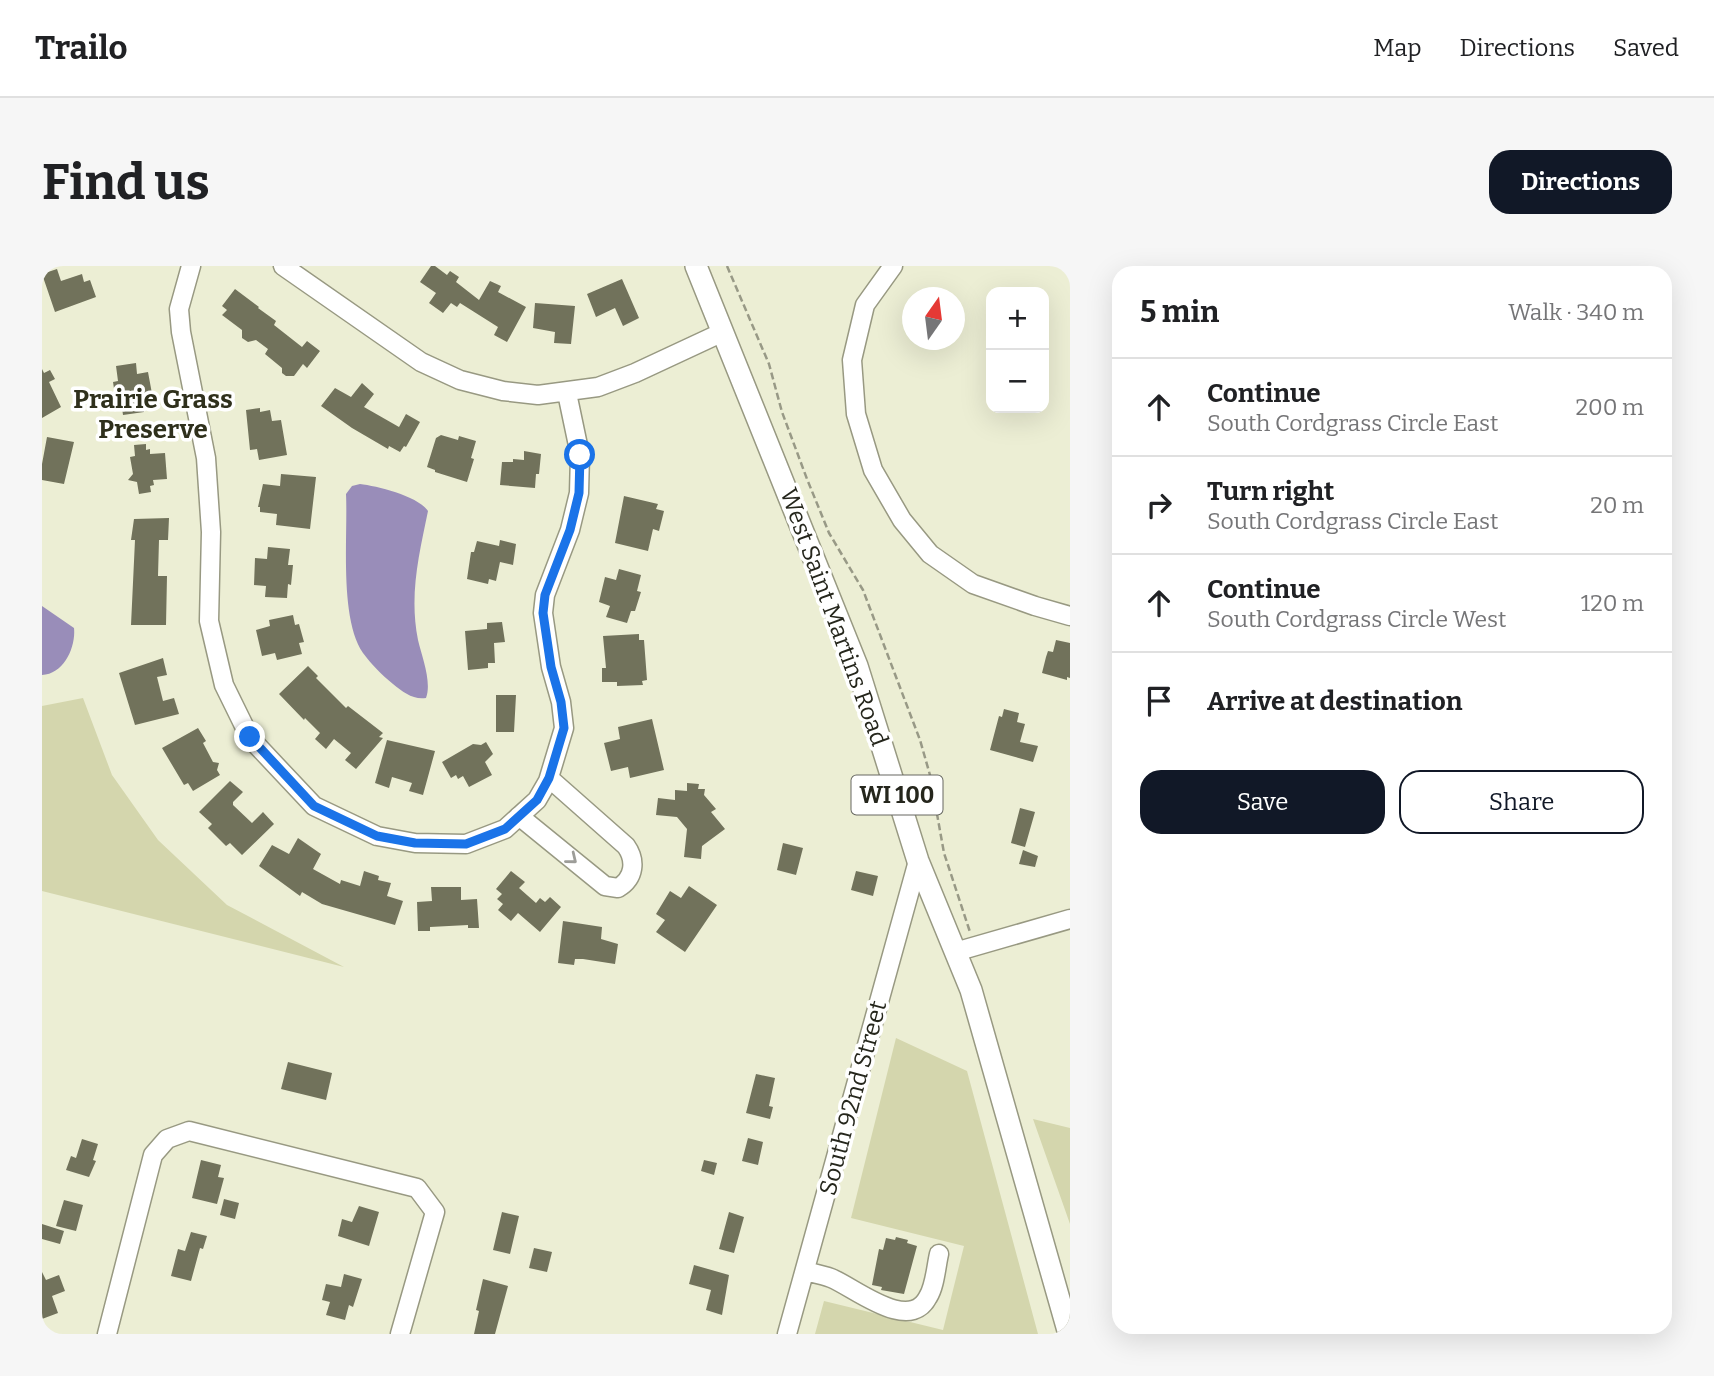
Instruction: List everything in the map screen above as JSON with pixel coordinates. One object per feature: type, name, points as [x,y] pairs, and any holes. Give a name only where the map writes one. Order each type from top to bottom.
[{"type":"main road","name":"West Saint Martins Road","points":[[696,266],[857,666],[918,861],[965,949],[971,990],[1069,1334]]},
{"type":"street","points":[[191,266],[178,309],[206,458],[211,532],[209,621],[224,685],[250,737],[314,806],[377,836],[415,843],[466,844],[505,829],[537,800],[549,778],[564,728],[543,613],[545,595],[570,530],[579,493],[580,455],[567,393]]},
{"type":"street","points":[[283,266],[421,362],[460,380],[503,391],[538,395],[598,387],[723,332]]},
{"type":"street","points":[[893,266],[865,305],[852,360],[856,414],[873,470],[902,520],[930,554],[973,584],[1070,615]]},
{"type":"street","points":[[519,816],[605,886],[618,888],[628,879],[634,863],[626,846],[549,778]]},
{"type":"street","name":"South 92nd Street","points":[[787,1334],[918,861]]},
{"type":"street","points":[[965,949],[1070,919]]},
{"type":"street","points":[[107,1334],[153,1155],[167,1139],[189,1131],[417,1188],[435,1212],[400,1334]]},
{"type":"street","points":[[804,1271],[832,1278],[862,1297],[908,1312],[920,1307],[929,1297],[939,1254]]},
{"type":"path","points":[[727,266],[769,363],[782,412],[829,533],[863,590],[920,740],[930,775],[965,949]]},
{"type":"green space","points":[[83,698],[112,775],[158,840],[227,905],[344,967],[42,891],[42,706]]},
{"type":"green space","points":[[896,1038],[967,1071],[1038,1334],[815,1334],[824,1301],[943,1330],[964,1246],[851,1218]]},
{"type":"green space","points":[[1033,1119],[1070,1128],[1070,1224]]},
{"type":"shaded area","points":[[360,484],[407,496],[428,511],[416,575],[414,607],[427,677],[426,698],[408,695],[389,681],[366,657],[355,638],[346,576],[346,494],[352,486]]},
{"type":"shaded area","points":[[42,606],[74,628],[74,635],[71,651],[62,665],[57,670],[42,675]]},
{"type":"building","points":[[431,266],[447,275],[450,271],[459,277],[456,282],[479,300],[490,281],[501,286],[498,292],[526,307],[507,342],[494,335],[498,327],[460,303],[457,307],[451,303],[443,313],[429,303],[436,293],[420,282]]},
{"type":"building","points":[[57,269],[61,281],[82,274],[84,282],[90,280],[96,297],[55,312],[42,274]]},
{"type":"building","points":[[622,279],[639,318],[623,326],[615,308],[596,317],[587,294]]},
{"type":"building","points":[[235,289],[276,321],[274,325],[302,347],[307,341],[320,351],[307,368],[303,364],[294,376],[286,376],[282,373],[282,368],[265,354],[268,349],[256,340],[248,342],[242,338],[242,330],[222,315],[227,310],[222,306]]},
{"type":"building","points":[[535,303],[575,306],[571,344],[554,343],[555,332],[533,328]]},
{"type":"building","points":[[136,363],[137,374],[148,372],[153,399],[142,401],[144,412],[123,415],[121,401],[116,402],[113,382],[118,381],[116,366]]},
{"type":"building","points":[[42,369],[44,373],[50,370],[55,379],[49,382],[61,407],[42,418]]},
{"type":"building","points":[[362,383],[374,394],[364,407],[399,427],[406,414],[420,422],[406,447],[400,452],[389,446],[388,449],[321,406],[335,388],[351,397]]},
{"type":"building","points":[[260,408],[260,412],[270,410],[272,421],[281,420],[287,455],[259,460],[257,449],[250,450],[246,410]]},
{"type":"building","points":[[441,435],[476,441],[467,482],[427,467],[436,438]]},
{"type":"building","points":[[47,437],[74,442],[64,484],[42,480]]},
{"type":"building","points":[[146,444],[146,450],[150,449],[150,454],[165,453],[167,479],[153,480],[151,492],[139,494],[137,482],[128,480],[133,474],[130,457],[135,456],[134,445]]},
{"type":"building","points":[[524,451],[541,454],[535,488],[500,485],[502,462],[524,460]]},
{"type":"building","points":[[281,474],[316,477],[310,529],[276,525],[277,514],[260,512],[258,507],[263,484],[280,486]]},
{"type":"building","points":[[624,496],[658,504],[656,509],[664,511],[659,531],[653,529],[648,551],[615,543]]},
{"type":"building","points":[[169,518],[168,540],[159,540],[158,576],[167,576],[166,625],[131,625],[135,540],[131,540],[134,519]]},
{"type":"building","points":[[500,540],[516,544],[513,565],[500,562],[496,581],[489,579],[488,584],[467,579],[471,552],[474,552],[477,541],[499,546]]},
{"type":"building","points":[[268,547],[290,549],[288,565],[293,565],[287,598],[265,597],[266,586],[254,585],[255,558],[267,559]]},
{"type":"building","points":[[619,569],[641,575],[637,591],[641,592],[635,611],[631,611],[627,623],[606,617],[610,606],[599,602],[605,577],[616,580]]},
{"type":"building","points":[[293,615],[295,625],[299,624],[304,642],[299,643],[302,654],[277,660],[275,653],[262,656],[256,630],[270,626],[269,620]]},
{"type":"building","points":[[502,622],[505,642],[494,643],[495,663],[488,663],[488,668],[468,670],[465,631],[487,629],[487,623]]},
{"type":"building","points":[[639,634],[639,640],[644,640],[647,680],[642,681],[643,685],[617,686],[617,682],[602,682],[602,668],[606,668],[603,636]]},
{"type":"building","points":[[1056,640],[1070,643],[1070,678],[1067,677],[1067,680],[1042,673],[1048,651],[1053,652]]},
{"type":"building","points":[[163,658],[167,675],[157,677],[163,701],[174,698],[179,714],[135,725],[119,673]]},
{"type":"building","points":[[308,666],[318,676],[316,678],[346,708],[348,706],[383,733],[379,737],[383,738],[356,769],[345,760],[351,753],[334,739],[326,749],[315,739],[320,733],[279,694]]},
{"type":"building","points":[[496,695],[516,695],[514,732],[496,732]]},
{"type":"building","points":[[1004,709],[1019,713],[1017,722],[1025,724],[1020,742],[1038,746],[1033,762],[990,750],[999,716],[1002,717]]},
{"type":"building","points":[[652,719],[664,770],[630,778],[628,767],[611,771],[604,743],[620,739],[618,727]]},
{"type":"building","points":[[198,728],[213,762],[219,763],[217,770],[220,775],[193,791],[188,783],[184,785],[162,748]]},
{"type":"building","points":[[387,740],[435,751],[423,795],[409,791],[412,783],[392,777],[389,788],[375,783]]},
{"type":"building","points":[[486,742],[493,754],[485,762],[492,775],[469,787],[463,776],[458,779],[456,775],[451,778],[442,762],[473,744],[481,745]]},
{"type":"building","points":[[230,781],[243,792],[233,805],[252,823],[263,812],[274,824],[242,855],[230,843],[226,846],[208,828],[212,824],[199,812]]},
{"type":"building","points":[[687,783],[699,784],[698,789],[705,789],[704,795],[716,809],[711,812],[725,829],[702,846],[701,859],[684,857],[687,829],[677,817],[656,815],[658,798],[675,800],[675,790],[687,791]]},
{"type":"building","points":[[1020,808],[1035,812],[1025,847],[1011,843]]},
{"type":"building","points":[[298,838],[321,854],[313,869],[340,884],[341,880],[360,886],[364,871],[379,876],[378,880],[391,883],[387,896],[403,901],[395,925],[322,904],[302,892],[300,896],[259,866],[272,845],[289,854]]},
{"type":"building","points":[[783,843],[803,848],[796,875],[777,870]]},
{"type":"building","points":[[1023,850],[1038,856],[1035,867],[1019,864]]},
{"type":"building","points":[[511,871],[525,882],[519,888],[536,903],[540,898],[545,902],[550,897],[561,907],[540,932],[518,913],[511,921],[498,910],[503,904],[497,899],[502,894],[496,889]]},
{"type":"building","points":[[856,871],[878,876],[873,896],[851,890]]},
{"type":"building","points":[[689,886],[717,905],[685,952],[656,932],[665,920],[656,914],[670,891],[681,898]]},
{"type":"building","points":[[431,887],[461,887],[461,900],[477,899],[479,928],[468,928],[468,925],[430,927],[430,931],[418,931],[417,902],[432,901]]},
{"type":"building","points":[[563,921],[602,927],[601,939],[618,944],[615,964],[583,959],[575,959],[574,965],[558,963]]},
{"type":"building","points":[[288,1062],[332,1073],[326,1100],[281,1089]]},
{"type":"building","points":[[756,1074],[775,1078],[769,1106],[773,1107],[770,1119],[746,1113]]},
{"type":"building","points":[[748,1138],[763,1142],[758,1165],[742,1161]]},
{"type":"building","points":[[82,1139],[98,1144],[93,1160],[96,1161],[89,1177],[66,1170],[71,1156],[76,1158]]},
{"type":"building","points":[[201,1160],[221,1165],[218,1177],[224,1178],[217,1204],[192,1198]]},
{"type":"building","points":[[704,1160],[717,1163],[714,1175],[701,1171]]},
{"type":"building","points":[[224,1199],[239,1203],[235,1219],[220,1215]]},
{"type":"building","points":[[64,1200],[83,1205],[76,1231],[56,1226]]},
{"type":"building","points":[[359,1206],[379,1212],[369,1246],[338,1236],[342,1219],[352,1222]]},
{"type":"building","points":[[502,1212],[519,1216],[510,1254],[493,1250]]},
{"type":"building","points":[[729,1212],[744,1217],[734,1253],[719,1249]]},
{"type":"building","points":[[42,1224],[64,1231],[60,1244],[42,1239]]},
{"type":"building","points":[[191,1232],[207,1236],[203,1249],[200,1248],[191,1281],[171,1276],[178,1249],[185,1251]]},
{"type":"building","points":[[896,1237],[917,1246],[904,1294],[881,1290],[882,1287],[872,1285],[879,1249],[883,1250],[886,1238],[895,1240]]},
{"type":"building","points":[[534,1248],[552,1252],[547,1272],[529,1268]]},
{"type":"building","points":[[694,1265],[729,1275],[722,1315],[706,1310],[711,1290],[689,1284]]},
{"type":"building","points":[[42,1272],[46,1280],[59,1275],[65,1291],[52,1296],[58,1313],[42,1319]]},
{"type":"building","points":[[344,1274],[362,1279],[353,1307],[349,1305],[345,1320],[326,1315],[330,1302],[322,1300],[326,1284],[341,1287]]},
{"type":"building","points":[[483,1279],[508,1286],[495,1334],[474,1334]]},
{"type":"district","name":"Prairie Grass Preserve","points":[[153,414]]},
{"type":"route","points":[[250,737],[314,806],[377,836],[415,843],[466,844],[505,829],[537,800],[549,778],[564,728],[543,613],[545,595],[570,530],[579,493],[580,455]]}]
